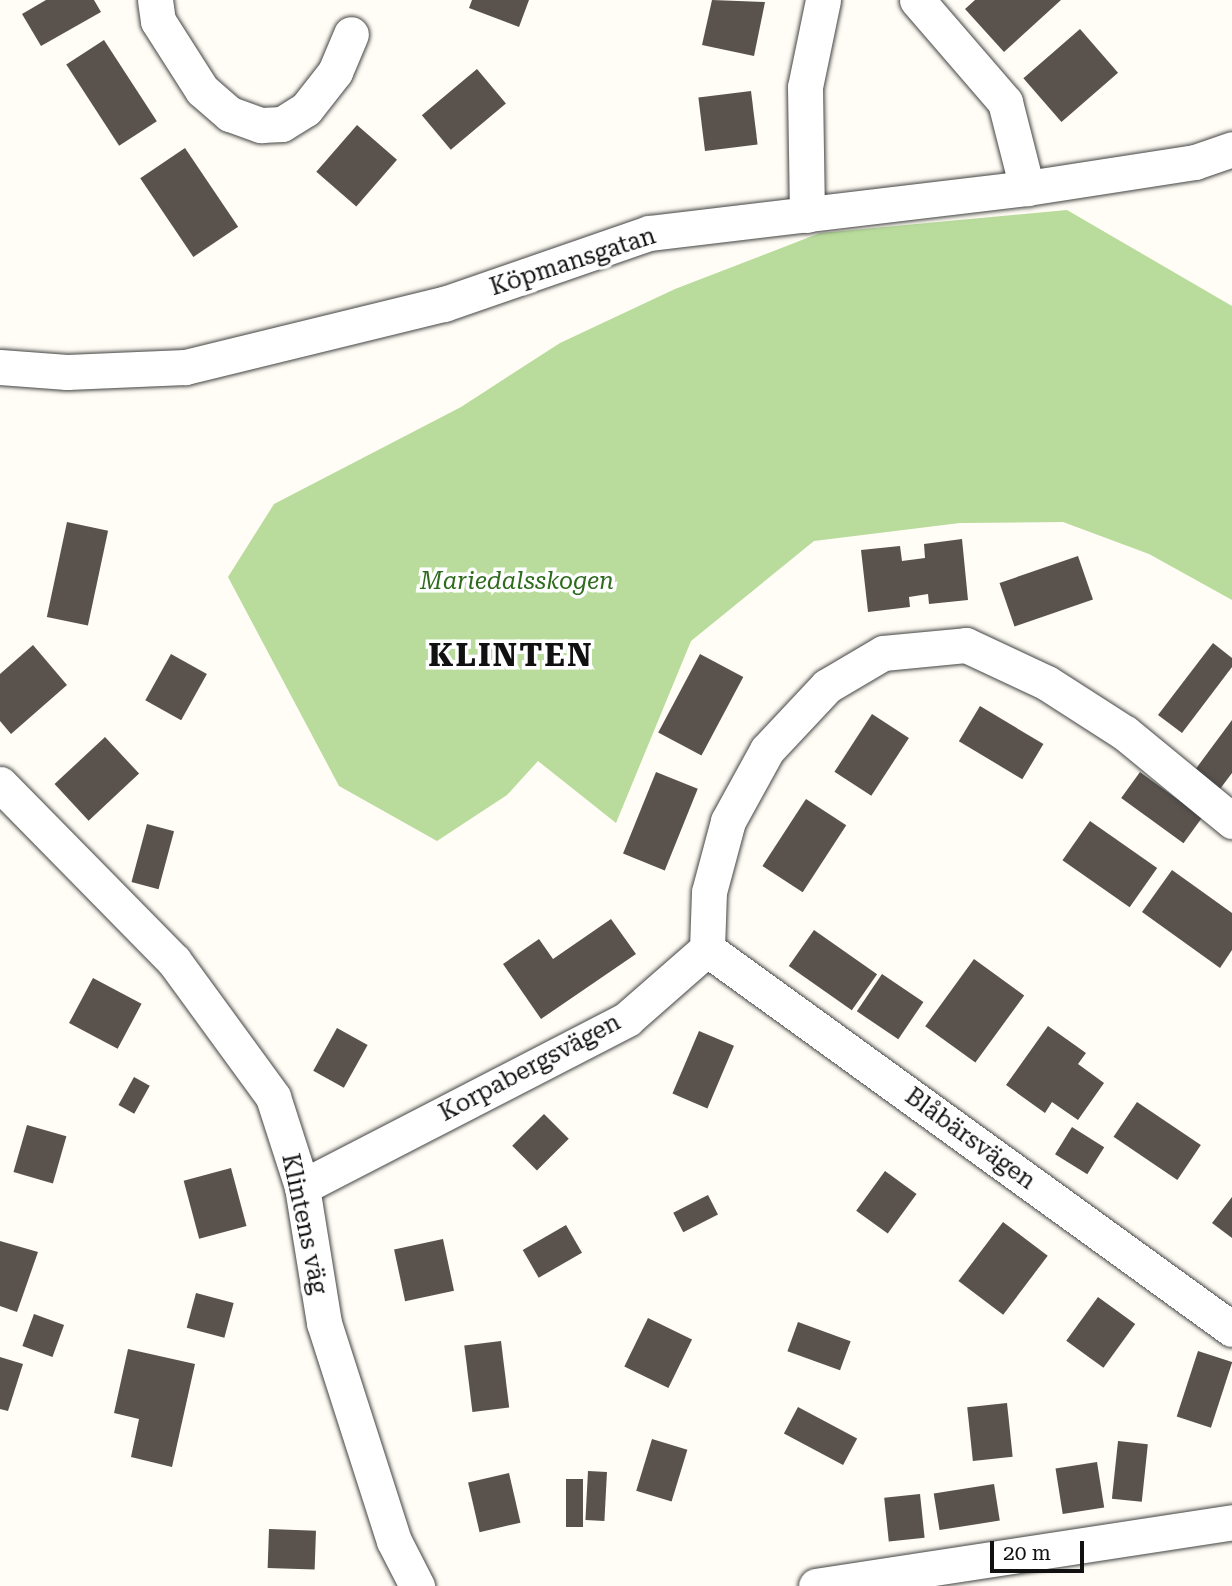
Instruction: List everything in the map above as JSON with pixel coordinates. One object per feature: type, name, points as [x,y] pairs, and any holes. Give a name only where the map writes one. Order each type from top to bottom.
[{"type":"street","points":[[155,0],[159,21],[202,90],[230,114],[261,125],[282,124],[306,109],[335,72],[351,34]]},
{"type":"street","points":[[807,215],[805,88],[823,0]]},
{"type":"street","points":[[916,0],[1005,102],[1027,188]]},
{"type":"street","name":"Köpmansgatan","points":[[0,367],[67,372],[185,367],[225,360],[444,304],[649,233],[1027,188],[1195,162],[1232,149]]},
{"type":"street","points":[[707,949],[709,892],[727,821],[767,751],[827,686],[883,653],[966,645],[1048,682],[1125,733],[1232,821]]},
{"type":"street","name":"Klintens väg","points":[[0,784],[174,961],[273,1097],[302,1187],[324,1323],[394,1541],[417,1586]]},
{"type":"street","name":"Korpabergsvägen","points":[[302,1187],[627,1019],[707,949]]},
{"type":"street","name":"Blåbärsvägen","points":[[707,949],[1232,1329]]},
{"type":"street","points":[[816,1586],[1007,1572],[1232,1522]]},
{"type":"green space","name":"Mariedalsskogen","points":[[1067,210],[1232,306],[1232,600],[1149,554],[1063,522],[960,523],[814,541],[691,641],[616,823],[538,761],[507,795],[437,841],[339,786],[228,577],[274,504],[461,407],[560,343],[675,289],[820,233]]},
{"type":"building","points":[[46,0],[94,0],[101,12],[41,46],[22,14]]},
{"type":"building","points":[[472,0],[529,0],[519,27],[469,8]]},
{"type":"building","points":[[712,0],[765,2],[754,56],[702,45]]},
{"type":"building","points":[[975,0],[1061,0],[1004,52],[965,9]]},
{"type":"building","points":[[1080,29],[1118,73],[1061,122],[1023,78]]},
{"type":"building","points":[[104,40],[157,121],[119,146],[66,65]]},
{"type":"building","points":[[477,69],[506,103],[451,150],[422,115]]},
{"type":"building","points":[[751,91],[758,145],[705,151],[698,97]]},
{"type":"building","points":[[357,125],[397,160],[356,207],[316,172]]},
{"type":"building","points":[[185,148],[238,227],[193,257],[140,178]]},
{"type":"building","points":[[67,522],[108,531],[88,626],[47,617]]},
{"type":"building","points":[[962,539],[968,600],[929,604],[928,594],[909,597],[910,607],[868,612],[861,550],[900,546],[902,561],[925,558],[924,544]]},
{"type":"building","points":[[1078,556],[1093,599],[1014,627],[1000,583]]},
{"type":"building","points":[[1213,643],[1232,658],[1232,667],[1182,733],[1158,715]]},
{"type":"building","points":[[33,645],[67,685],[11,734],[0,721],[0,674]]},
{"type":"building","points":[[171,654],[207,674],[181,720],[145,700]]},
{"type":"building","points":[[700,654],[743,677],[701,756],[658,733]]},
{"type":"building","points":[[980,706],[1043,744],[1022,779],[959,741]]},
{"type":"building","points":[[872,714],[909,738],[871,796],[834,772]]},
{"type":"building","points":[[1232,720],[1232,773],[1214,797],[1189,778]]},
{"type":"building","points":[[105,737],[139,774],[89,821],[55,784]]},
{"type":"building","points":[[656,772],[698,789],[665,870],[623,854]]},
{"type":"building","points":[[1140,772],[1202,817],[1183,843],[1121,798]]},
{"type":"building","points":[[806,799],[846,825],[803,892],[762,866]]},
{"type":"building","points":[[1090,821],[1157,868],[1130,907],[1062,860]]},
{"type":"building","points":[[147,824],[174,831],[159,889],[131,882]]},
{"type":"building","points":[[1172,870],[1232,913],[1232,950],[1220,968],[1142,912]]},
{"type":"building","points":[[611,919],[636,954],[541,1019],[503,964],[539,939],[553,959]]},
{"type":"building","points":[[814,930],[877,974],[852,1010],[789,966]]},
{"type":"building","points":[[974,959],[1024,995],[975,1063],[925,1026]]},
{"type":"building","points":[[882,974],[923,1002],[898,1039],[857,1011]]},
{"type":"building","points":[[93,978],[142,1004],[118,1049],[69,1023]]},
{"type":"building","points":[[1048,1026],[1086,1053],[1078,1064],[1104,1083],[1078,1120],[1052,1102],[1045,1113],[1006,1085]]},
{"type":"building","points":[[337,1028],[368,1045],[344,1088],[313,1071]]},
{"type":"building","points":[[699,1031],[734,1046],[707,1108],[672,1094]]},
{"type":"building","points":[[134,1077],[150,1086],[134,1114],[118,1105]]},
{"type":"building","points":[[1137,1102],[1201,1145],[1177,1180],[1114,1137]]},
{"type":"building","points":[[544,1114],[569,1139],[537,1171],[512,1146]]},
{"type":"building","points":[[27,1125],[66,1136],[53,1183],[13,1172]]},
{"type":"building","points":[[1072,1127],[1104,1147],[1087,1174],[1055,1154]]},
{"type":"building","points":[[231,1168],[247,1226],[199,1239],[184,1181]]},
{"type":"building","points":[[885,1171],[917,1194],[888,1234],[856,1211]]},
{"type":"building","points":[[708,1195],[718,1215],[683,1232],[673,1213]]},
{"type":"building","points":[[1232,1197],[1232,1238],[1212,1223]]},
{"type":"building","points":[[1003,1222],[1048,1256],[1003,1315],[958,1281]]},
{"type":"building","points":[[566,1225],[582,1253],[539,1278],[523,1250]]},
{"type":"building","points":[[443,1239],[454,1291],[405,1301],[394,1249]]},
{"type":"building","points":[[0,1241],[38,1252],[17,1312],[0,1306]]},
{"type":"building","points":[[196,1293],[234,1303],[224,1338],[187,1328]]},
{"type":"building","points":[[1098,1297],[1135,1324],[1103,1368],[1066,1341]]},
{"type":"building","points":[[34,1314],[64,1325],[52,1357],[22,1346]]},
{"type":"building","points":[[648,1318],[692,1339],[668,1388],[624,1367]]},
{"type":"building","points":[[798,1322],[851,1341],[840,1370],[787,1351]]},
{"type":"building","points":[[501,1341],[509,1408],[472,1412],[464,1346]]},
{"type":"building","points":[[128,1349],[195,1364],[172,1467],[131,1457],[139,1419],[114,1413]]},
{"type":"building","points":[[1198,1351],[1232,1362],[1211,1428],[1177,1417]]},
{"type":"building","points":[[0,1357],[23,1364],[8,1411],[0,1409]]},
{"type":"building","points":[[1007,1403],[1013,1457],[973,1461],[967,1407]]},
{"type":"building","points":[[798,1407],[857,1438],[843,1465],[784,1433]]},
{"type":"building","points":[[652,1439],[687,1450],[672,1501],[636,1491]]},
{"type":"building","points":[[1118,1441],[1148,1444],[1142,1502],[1112,1499]]},
{"type":"building","points":[[1097,1462],[1104,1507],[1063,1514],[1056,1469]]},
{"type":"building","points":[[588,1471],[607,1472],[604,1521],[585,1520]]},
{"type":"building","points":[[509,1473],[520,1523],[480,1532],[468,1482]]},
{"type":"building","points":[[566,1479],[583,1479],[583,1527],[566,1527]]},
{"type":"building","points":[[994,1484],[1000,1521],[940,1530],[934,1494]]},
{"type":"building","points":[[920,1494],[925,1538],[889,1542],[884,1498]]},
{"type":"building","points":[[269,1529],[316,1531],[315,1570],[268,1568]]},
{"type":"district","name":"KLINTEN","points":[[511,655]]}]
